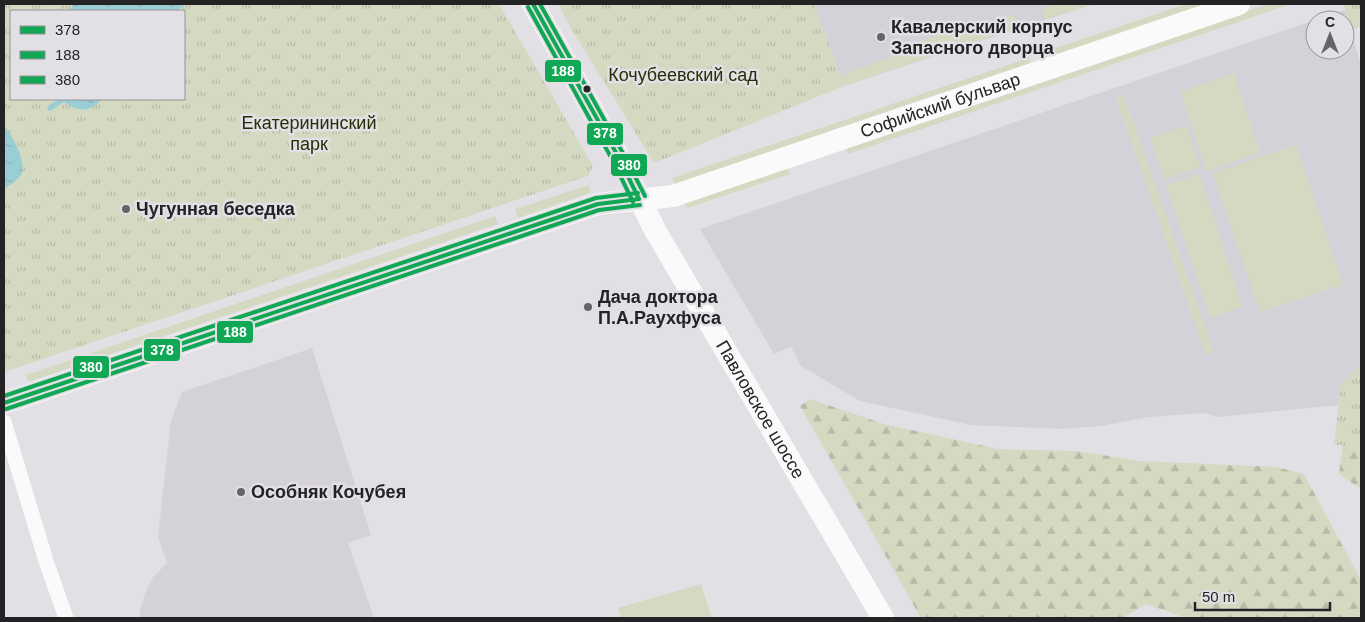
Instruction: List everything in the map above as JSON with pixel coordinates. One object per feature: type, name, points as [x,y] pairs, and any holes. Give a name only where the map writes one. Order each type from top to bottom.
[{"type":"main road","name":"Павловское шоссе","points":[[533,4],[619,158],[656,232],[697,304],[883,618]]},
{"type":"main road","name":"Софийский бульвар","points":[[4,403],[598,204],[673,196],[1239,4]]},
{"type":"street","points":[[4,422],[47,564],[66,618]]},
{"type":"shaded area","points":[[814,4],[1094,4],[844,86]]},
{"type":"shaded area","points":[[1305,23],[1305,60],[1355,60],[1355,45],[1361,66],[1361,374],[1341,382],[1340,405],[1217,417],[1204,413],[1149,417],[1101,426],[1062,429],[971,425],[860,401],[801,366],[791,347],[774,354],[700,229]]},
{"type":"shaded area","points":[[312,348],[371,535],[348,543],[374,618],[139,618],[145,593],[153,577],[167,563],[158,537],[171,421],[182,392]]},
{"type":"green space","name":"Екатерининский парк","points":[[4,4],[499,4],[593,166],[588,176],[4,372]]},
{"type":"green space","name":"Кочубеевский сад","points":[[558,4],[814,4],[844,86],[654,163]]},
{"type":"green space","points":[[1059,4],[1094,4],[1045,19],[1042,9]]},
{"type":"green space","points":[[1186,4],[1210,4],[1052,57],[1047,51]]},
{"type":"green space","points":[[1268,4],[1288,5],[848,154],[845,147]]},
{"type":"green space","points":[[1343,4],[1361,4],[1361,27],[1355,29],[1355,10],[1345,10]]},
{"type":"green space","points":[[1013,14],[1021,27],[844,86],[840,75],[891,57],[890,53],[978,20],[980,25]]},
{"type":"green space","points":[[1031,57],[1029,64],[675,184],[672,178]]},
{"type":"green space","points":[[1234,73],[1260,153],[1207,171],[1180,92]]},
{"type":"green space","points":[[1124,96],[1214,352],[1206,355],[1116,98]]},
{"type":"green space","points":[[1186,126],[1200,167],[1164,179],[1151,138]]},
{"type":"green space","points":[[1296,145],[1343,285],[1260,312],[1213,173]]},
{"type":"green space","points":[[787,166],[790,174],[687,208],[684,201]]},
{"type":"green space","points":[[1199,174],[1243,307],[1210,318],[1166,185]]},
{"type":"green space","points":[[589,185],[591,192],[587,194],[518,218],[515,209]]},
{"type":"green space","points":[[495,216],[498,224],[28,382],[26,375]]},
{"type":"green space","points":[[1361,365],[1361,489],[1339,474],[1348,407],[1349,375]]},
{"type":"green space","points":[[1361,374],[1361,445],[1334,445],[1341,382]]},
{"type":"green space","points":[[810,399],[884,424],[998,449],[1077,451],[1140,461],[1276,467],[1304,474],[1361,580],[1361,618],[1186,618],[1146,604],[1123,618],[921,618],[800,406]]},
{"type":"green space","points":[[701,584],[712,618],[621,618],[618,608]]},
{"type":"water","points":[[74,4],[184,4],[179,10],[69,10]]},
{"type":"water","points":[[62,100],[101,100],[87,109],[81,110]]},
{"type":"water","points":[[4,125],[18,148],[23,168],[19,178],[4,189]]},
{"type":"waterway","points":[[50,108],[62,100]]},
{"type":"transit line","name":"378","points":[[533,4],[619,158],[639,199]]},
{"type":"transit line","name":"380","points":[[540,4],[645,196]]},
{"type":"transit line","name":"188","points":[[528,7],[613,161],[633,202]]},
{"type":"transit line","name":"380","points":[[4,396],[596,198],[638,193]]},
{"type":"transit line","name":"378","points":[[4,403],[598,204],[639,199]]},
{"type":"transit line","name":"188","points":[[6,409],[599,210],[640,205]]},
{"type":"place","name":"Кавалерский корпус Запасного дворца","points":[[881,37]]},
{"type":"place","name":"Чугунная беседка","points":[[126,209]]},
{"type":"place","name":"Дача доктора П.А.Раухфуса","points":[[588,307]]},
{"type":"place","name":"Особняк Кочубея","points":[[241,492]]}]
